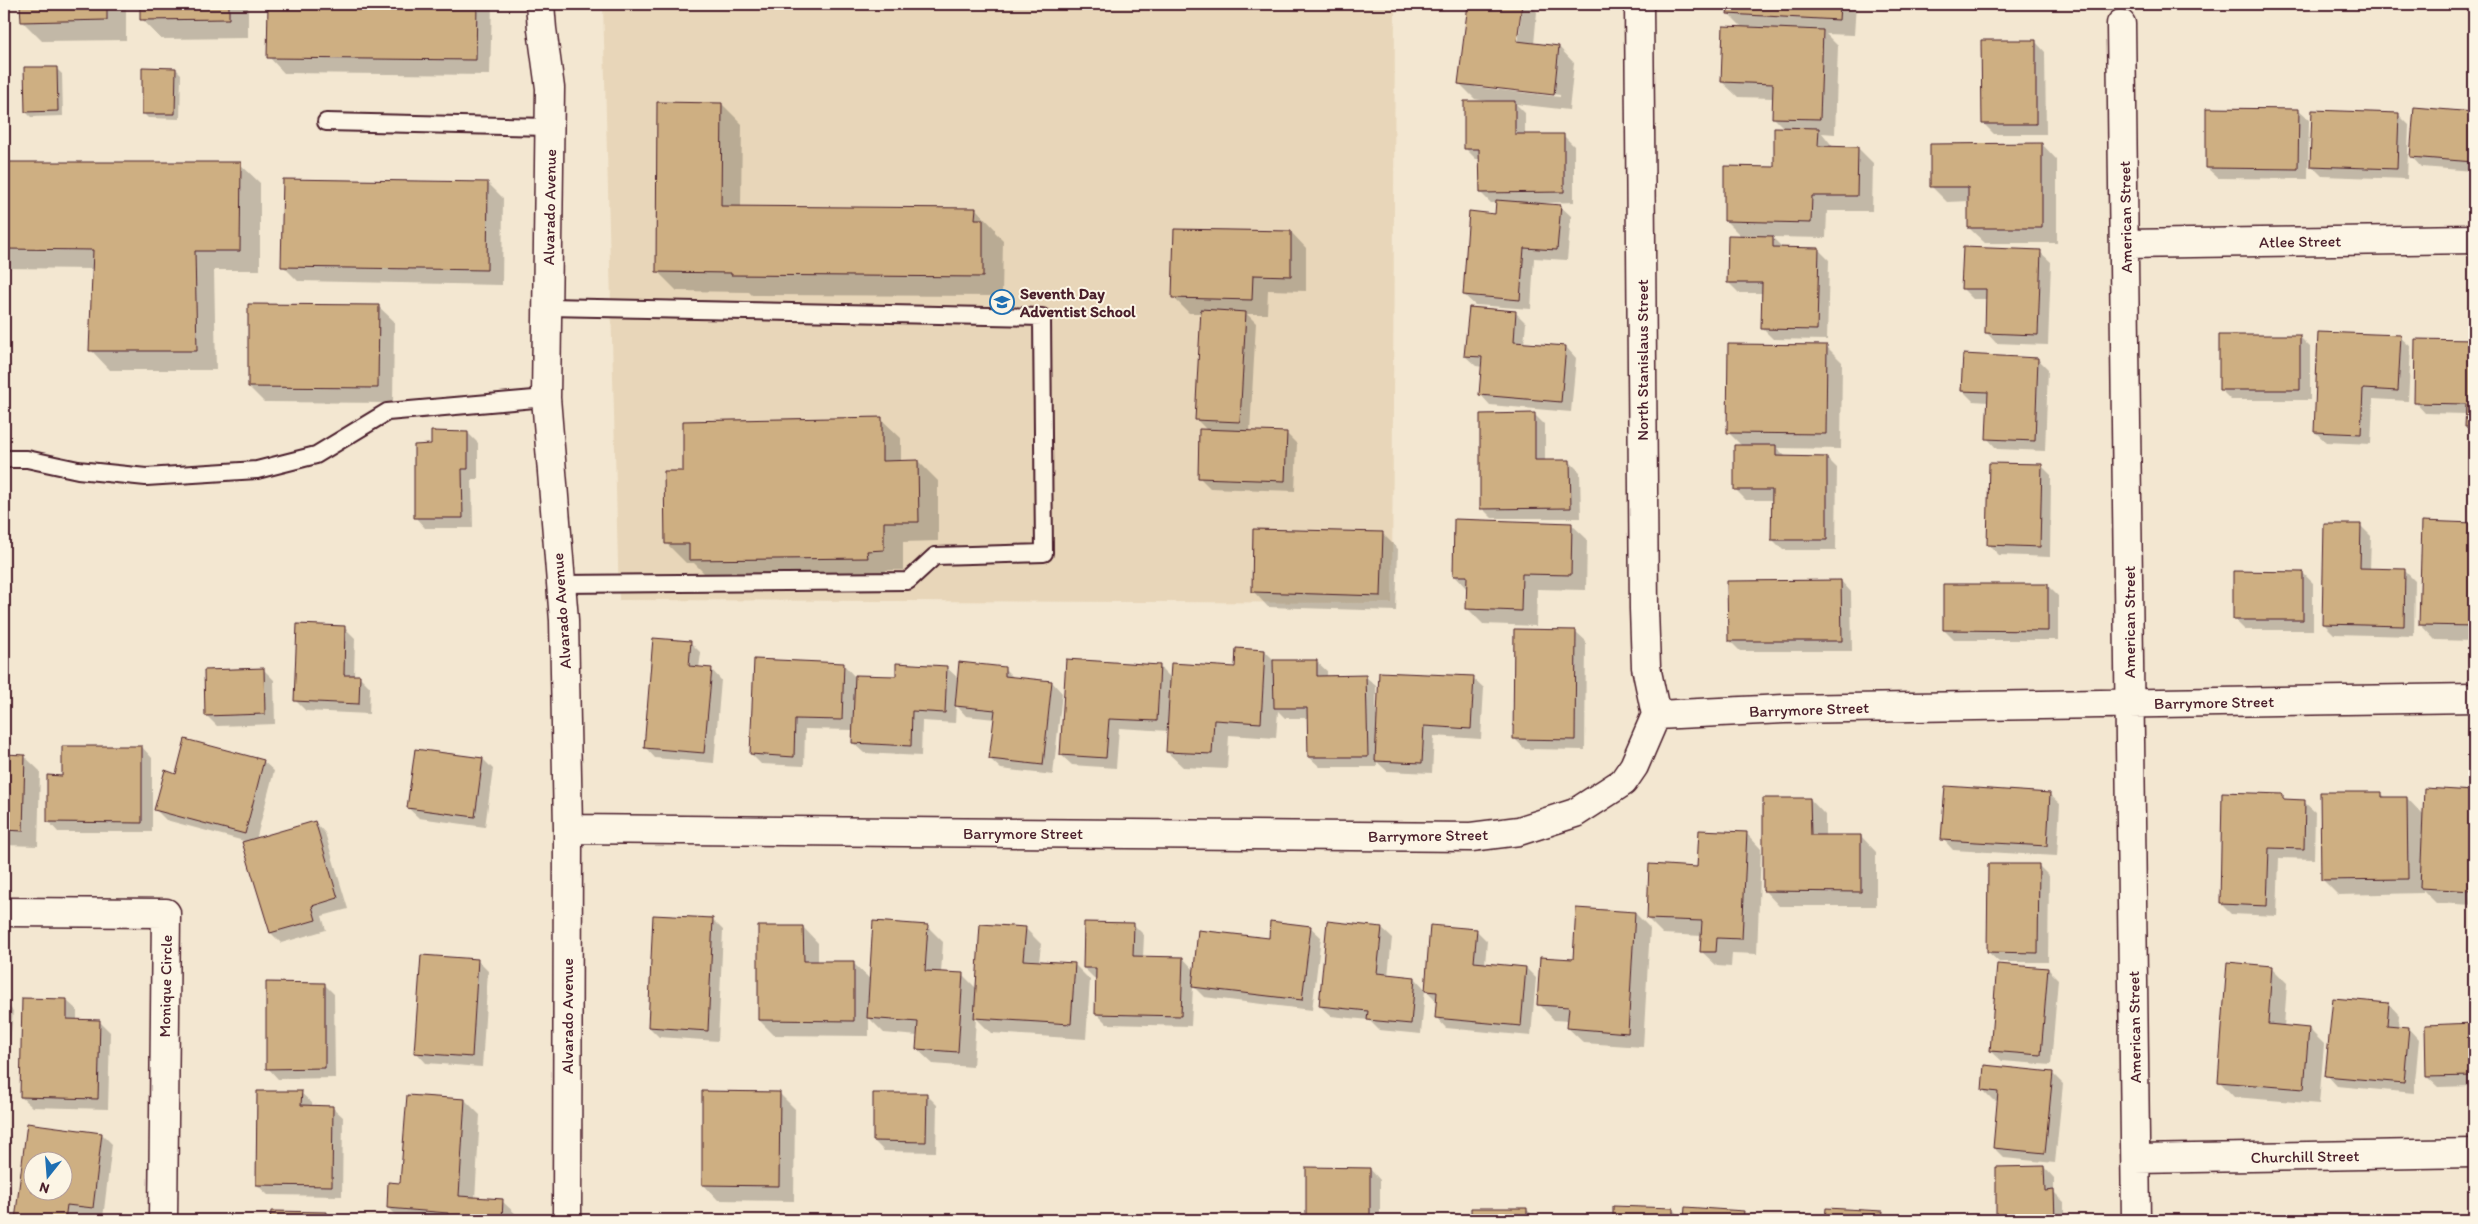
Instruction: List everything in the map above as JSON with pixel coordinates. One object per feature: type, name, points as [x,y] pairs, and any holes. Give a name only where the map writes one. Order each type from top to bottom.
[{"type":"street","name":"Alvarado Avenue","points":[[540,4],[550,88],[546,398],[564,620],[568,829],[567,1220]]},
{"type":"street","name":"North Stanislaus Street","points":[[1639,4],[1644,609],[1646,667],[1656,715]]},
{"type":"street","name":"American Street","points":[[2121,24],[2136,1220]]},
{"type":"street","name":"Atlee Street","points":[[2125,244],[2474,239]]},
{"type":"street","name":"Barrymore Street","points":[[568,829],[1471,837],[1519,831],[1575,813],[1623,782],[1634,766],[1656,715],[1784,709],[2474,698]]},
{"type":"street","name":"Monique Circle","points":[[4,912],[166,913],[163,1220]]},
{"type":"street","name":"Churchill Street","points":[[2136,1158],[2474,1153]]},
{"type":"lane","points":[[326,122],[550,127]]},
{"type":"lane","points":[[548,307],[1042,317],[1044,553],[935,556],[908,581],[560,584]]},
{"type":"lane","points":[[4,459],[28,459],[78,470],[146,477],[257,470],[316,455],[387,412],[546,398]]},
{"type":"shaded area","name":"Seventh Day Adventist School","points":[[603,4],[1395,4],[1392,603],[619,600]]},
{"type":"building","points":[[20,4],[107,4],[107,20],[21,22]]},
{"type":"building","points":[[140,4],[229,4],[229,19],[140,20]]},
{"type":"building","points":[[268,4],[477,4],[476,60],[267,58]]},
{"type":"building","points":[[1468,4],[1522,4],[1517,41],[1559,46],[1554,95],[1458,84]]},
{"type":"building","points":[[1728,4],[1840,4],[1839,20],[1727,14]]},
{"type":"building","points":[[1723,26],[1823,30],[1820,119],[1772,118],[1773,84],[1721,82]]},
{"type":"building","points":[[1981,40],[2036,40],[2036,124],[1982,124]]},
{"type":"building","points":[[24,67],[57,67],[58,111],[25,112]]},
{"type":"building","points":[[142,67],[176,68],[175,114],[142,114]]},
{"type":"building","points":[[1464,101],[1515,101],[1515,134],[1564,134],[1564,192],[1480,193],[1479,149],[1464,149]]},
{"type":"building","points":[[657,102],[722,103],[721,206],[976,208],[975,219],[983,219],[983,277],[731,275],[731,273],[656,272]]},
{"type":"building","points":[[2414,107],[2474,112],[2474,162],[2410,157]]},
{"type":"building","points":[[2206,108],[2299,109],[2298,169],[2206,168]]},
{"type":"building","points":[[2312,110],[2399,113],[2397,169],[2310,166]]},
{"type":"building","points":[[1774,127],[1819,128],[1818,146],[1858,147],[1857,196],[1812,196],[1811,223],[1724,221],[1724,166],[1774,167]]},
{"type":"building","points":[[2042,143],[2042,228],[1968,228],[1968,187],[1930,187],[1930,144]]},
{"type":"building","points":[[4,162],[241,162],[240,251],[195,251],[197,351],[89,351],[93,250],[4,249]]},
{"type":"building","points":[[283,179],[488,182],[487,270],[281,267]]},
{"type":"building","points":[[1496,200],[1561,205],[1557,250],[1524,248],[1520,300],[1463,295],[1469,211],[1495,214]]},
{"type":"building","points":[[1174,229],[1291,231],[1291,276],[1253,275],[1252,300],[1172,298]]},
{"type":"building","points":[[1728,235],[1773,236],[1773,247],[1819,248],[1817,330],[1761,329],[1762,283],[1727,283]]},
{"type":"building","points":[[1963,247],[2041,250],[2038,335],[1985,333],[1986,289],[1961,289]]},
{"type":"building","points":[[248,304],[379,305],[378,388],[248,387]]},
{"type":"building","points":[[1469,307],[1516,311],[1514,342],[1566,346],[1561,402],[1479,395],[1482,357],[1464,356]]},
{"type":"building","points":[[1201,309],[1246,312],[1240,422],[1195,420]]},
{"type":"building","points":[[2318,332],[2401,335],[2398,391],[2363,389],[2361,434],[2314,432]]},
{"type":"building","points":[[2219,335],[2300,335],[2300,390],[2219,390]]},
{"type":"building","points":[[2415,339],[2474,340],[2474,427],[2465,427],[2466,404],[2414,403]]},
{"type":"building","points":[[1728,344],[1827,345],[1826,434],[1727,433]]},
{"type":"building","points":[[1963,354],[2038,358],[2035,441],[1986,439],[1988,392],[1961,391]]},
{"type":"building","points":[[1535,413],[1535,460],[1570,460],[1571,508],[1480,509],[1480,414]]},
{"type":"building","points":[[882,417],[882,461],[918,460],[919,522],[884,522],[884,550],[867,551],[868,558],[689,560],[689,544],[665,544],[664,471],[683,471],[683,421]]},
{"type":"building","points":[[1199,429],[1287,432],[1285,481],[1198,478]]},
{"type":"building","points":[[431,431],[468,432],[468,469],[462,469],[463,518],[414,518],[414,445],[431,444]]},
{"type":"building","points":[[1734,445],[1776,445],[1776,456],[1827,457],[1827,540],[1771,540],[1772,490],[1734,490]]},
{"type":"building","points":[[1989,463],[2042,464],[2040,547],[1987,545]]},
{"type":"building","points":[[1454,519],[1572,523],[1571,575],[1522,574],[1521,611],[1466,609],[1467,576],[1453,576]]},
{"type":"building","points":[[2422,521],[2474,523],[2474,626],[2419,625]]},
{"type":"building","points":[[2324,524],[2361,524],[2360,568],[2405,569],[2404,626],[2322,624]]},
{"type":"building","points":[[1253,529],[1383,532],[1381,596],[1252,592]]},
{"type":"building","points":[[2233,571],[2303,572],[2303,620],[2233,620]]},
{"type":"building","points":[[1841,580],[1842,641],[1728,641],[1727,581]]},
{"type":"building","points":[[1943,584],[2048,584],[2048,631],[1943,630]]},
{"type":"building","points":[[297,624],[345,626],[344,675],[360,675],[359,704],[294,701]]},
{"type":"building","points":[[1514,629],[1576,630],[1575,740],[1513,739]]},
{"type":"building","points":[[653,638],[691,641],[689,666],[712,668],[704,753],[644,748]]},
{"type":"building","points":[[1236,648],[1265,650],[1261,723],[1214,720],[1212,754],[1166,752],[1171,663],[1235,667]]},
{"type":"building","points":[[754,659],[844,663],[842,720],[795,719],[794,757],[750,754]]},
{"type":"building","points":[[1066,659],[1160,665],[1157,721],[1109,719],[1106,758],[1060,755]]},
{"type":"building","points":[[1273,660],[1317,660],[1317,676],[1366,675],[1368,757],[1308,757],[1307,708],[1274,708]]},
{"type":"building","points":[[959,662],[1005,667],[1005,676],[1052,681],[1043,765],[989,759],[995,710],[955,706]]},
{"type":"building","points":[[896,663],[947,666],[945,713],[912,711],[911,746],[852,743],[855,675],[896,676]]},
{"type":"building","points":[[264,668],[265,714],[205,716],[204,670]]},
{"type":"building","points":[[1379,672],[1474,676],[1471,729],[1424,726],[1422,763],[1375,761]]},
{"type":"building","points":[[185,739],[264,760],[245,834],[154,810],[165,770],[176,774]]},
{"type":"building","points":[[62,746],[142,746],[142,823],[47,822],[47,775],[62,776]]},
{"type":"building","points":[[415,749],[483,758],[475,817],[407,808]]},
{"type":"building","points":[[4,754],[25,755],[23,831],[4,830]]},
{"type":"building","points":[[1945,786],[2050,793],[2047,846],[1941,840]]},
{"type":"building","points":[[2424,788],[2474,791],[2474,891],[2420,888]]},
{"type":"building","points":[[2222,792],[2283,794],[2283,799],[2305,800],[2304,849],[2269,848],[2267,906],[2220,904]]},
{"type":"building","points":[[2320,792],[2382,792],[2382,797],[2407,797],[2408,879],[2321,880]]},
{"type":"building","points":[[1763,798],[1810,798],[1811,835],[1861,835],[1861,892],[1763,891]]},
{"type":"building","points":[[315,821],[338,898],[312,906],[316,920],[270,933],[242,842]]},
{"type":"building","points":[[1699,830],[1747,832],[1742,939],[1717,938],[1716,952],[1700,952],[1702,921],[1647,919],[1649,864],[1697,867]]},
{"type":"building","points":[[1988,864],[2039,864],[2038,953],[1987,952]]},
{"type":"building","points":[[1576,908],[1635,912],[1628,1033],[1567,1028],[1569,1007],[1537,1005],[1540,957],[1573,959]]},
{"type":"building","points":[[653,915],[713,918],[708,1031],[648,1027]]},
{"type":"building","points":[[873,921],[928,925],[925,971],[963,973],[958,1052],[916,1049],[918,1022],[867,1018]]},
{"type":"building","points":[[1270,921],[1311,926],[1302,1000],[1192,987],[1198,930],[1269,938]]},
{"type":"building","points":[[1327,921],[1382,927],[1377,973],[1415,977],[1411,1024],[1367,1020],[1368,1011],[1319,1006]]},
{"type":"building","points":[[1084,922],[1134,923],[1133,956],[1183,957],[1181,1016],[1095,1014],[1096,968],[1083,968]]},
{"type":"building","points":[[980,924],[1026,927],[1023,960],[1075,963],[1071,1024],[974,1018]]},
{"type":"building","points":[[1430,925],[1477,929],[1474,962],[1526,967],[1521,1026],[1435,1018],[1437,992],[1425,991]]},
{"type":"building","points":[[758,926],[803,926],[804,961],[854,961],[854,1021],[758,1020]]},
{"type":"building","points":[[421,955],[478,959],[472,1057],[414,1053]]},
{"type":"building","points":[[2227,962],[2272,966],[2268,1024],[2309,1028],[2304,1089],[2218,1082]]},
{"type":"building","points":[[1997,964],[2048,968],[2041,1055],[1990,1051]]},
{"type":"building","points":[[266,982],[325,983],[325,1068],[266,1069]]},
{"type":"building","points":[[22,998],[67,999],[67,1019],[100,1020],[98,1099],[20,1097]]},
{"type":"building","points":[[2333,998],[2389,1003],[2387,1025],[2409,1027],[2404,1083],[2325,1076]]},
{"type":"building","points":[[2474,1023],[2474,1076],[2426,1077],[2425,1025]]},
{"type":"building","points":[[1984,1065],[2053,1072],[2045,1153],[1993,1148],[1998,1092],[1982,1090]]},
{"type":"building","points":[[257,1091],[302,1091],[301,1105],[333,1106],[332,1186],[256,1185]]},
{"type":"building","points":[[702,1091],[780,1092],[779,1186],[702,1185]]},
{"type":"building","points":[[873,1093],[927,1093],[926,1142],[873,1141]]},
{"type":"building","points":[[407,1095],[465,1099],[459,1196],[503,1199],[502,1220],[448,1220],[448,1213],[387,1208],[388,1182],[400,1183]]},
{"type":"building","points":[[27,1123],[102,1133],[93,1208],[67,1205],[65,1220],[15,1220],[22,1163],[22,1202],[72,1202],[72,1152],[23,1152]]},
{"type":"building","points":[[2044,1166],[2045,1191],[2054,1190],[2055,1220],[1996,1220],[1996,1167]]},
{"type":"building","points":[[1306,1167],[1370,1168],[1370,1218],[1306,1217]]},
{"type":"building","points":[[1613,1206],[1673,1208],[1673,1220],[1613,1220]]},
{"type":"building","points":[[1685,1207],[1744,1211],[1743,1220],[1684,1220]]},
{"type":"building","points":[[1471,1208],[1527,1208],[1527,1220],[1471,1220]]},
{"type":"building","points":[[1826,1208],[1883,1211],[1882,1220],[1825,1220]]},
{"type":"building","points":[[271,1211],[327,1212],[327,1220],[270,1220]]},
{"type":"building","points":[[756,1218],[793,1219],[793,1220],[756,1220]]},
{"type":"place","name":"Seventh Day Adventist School","points":[[1002,302]]}]
